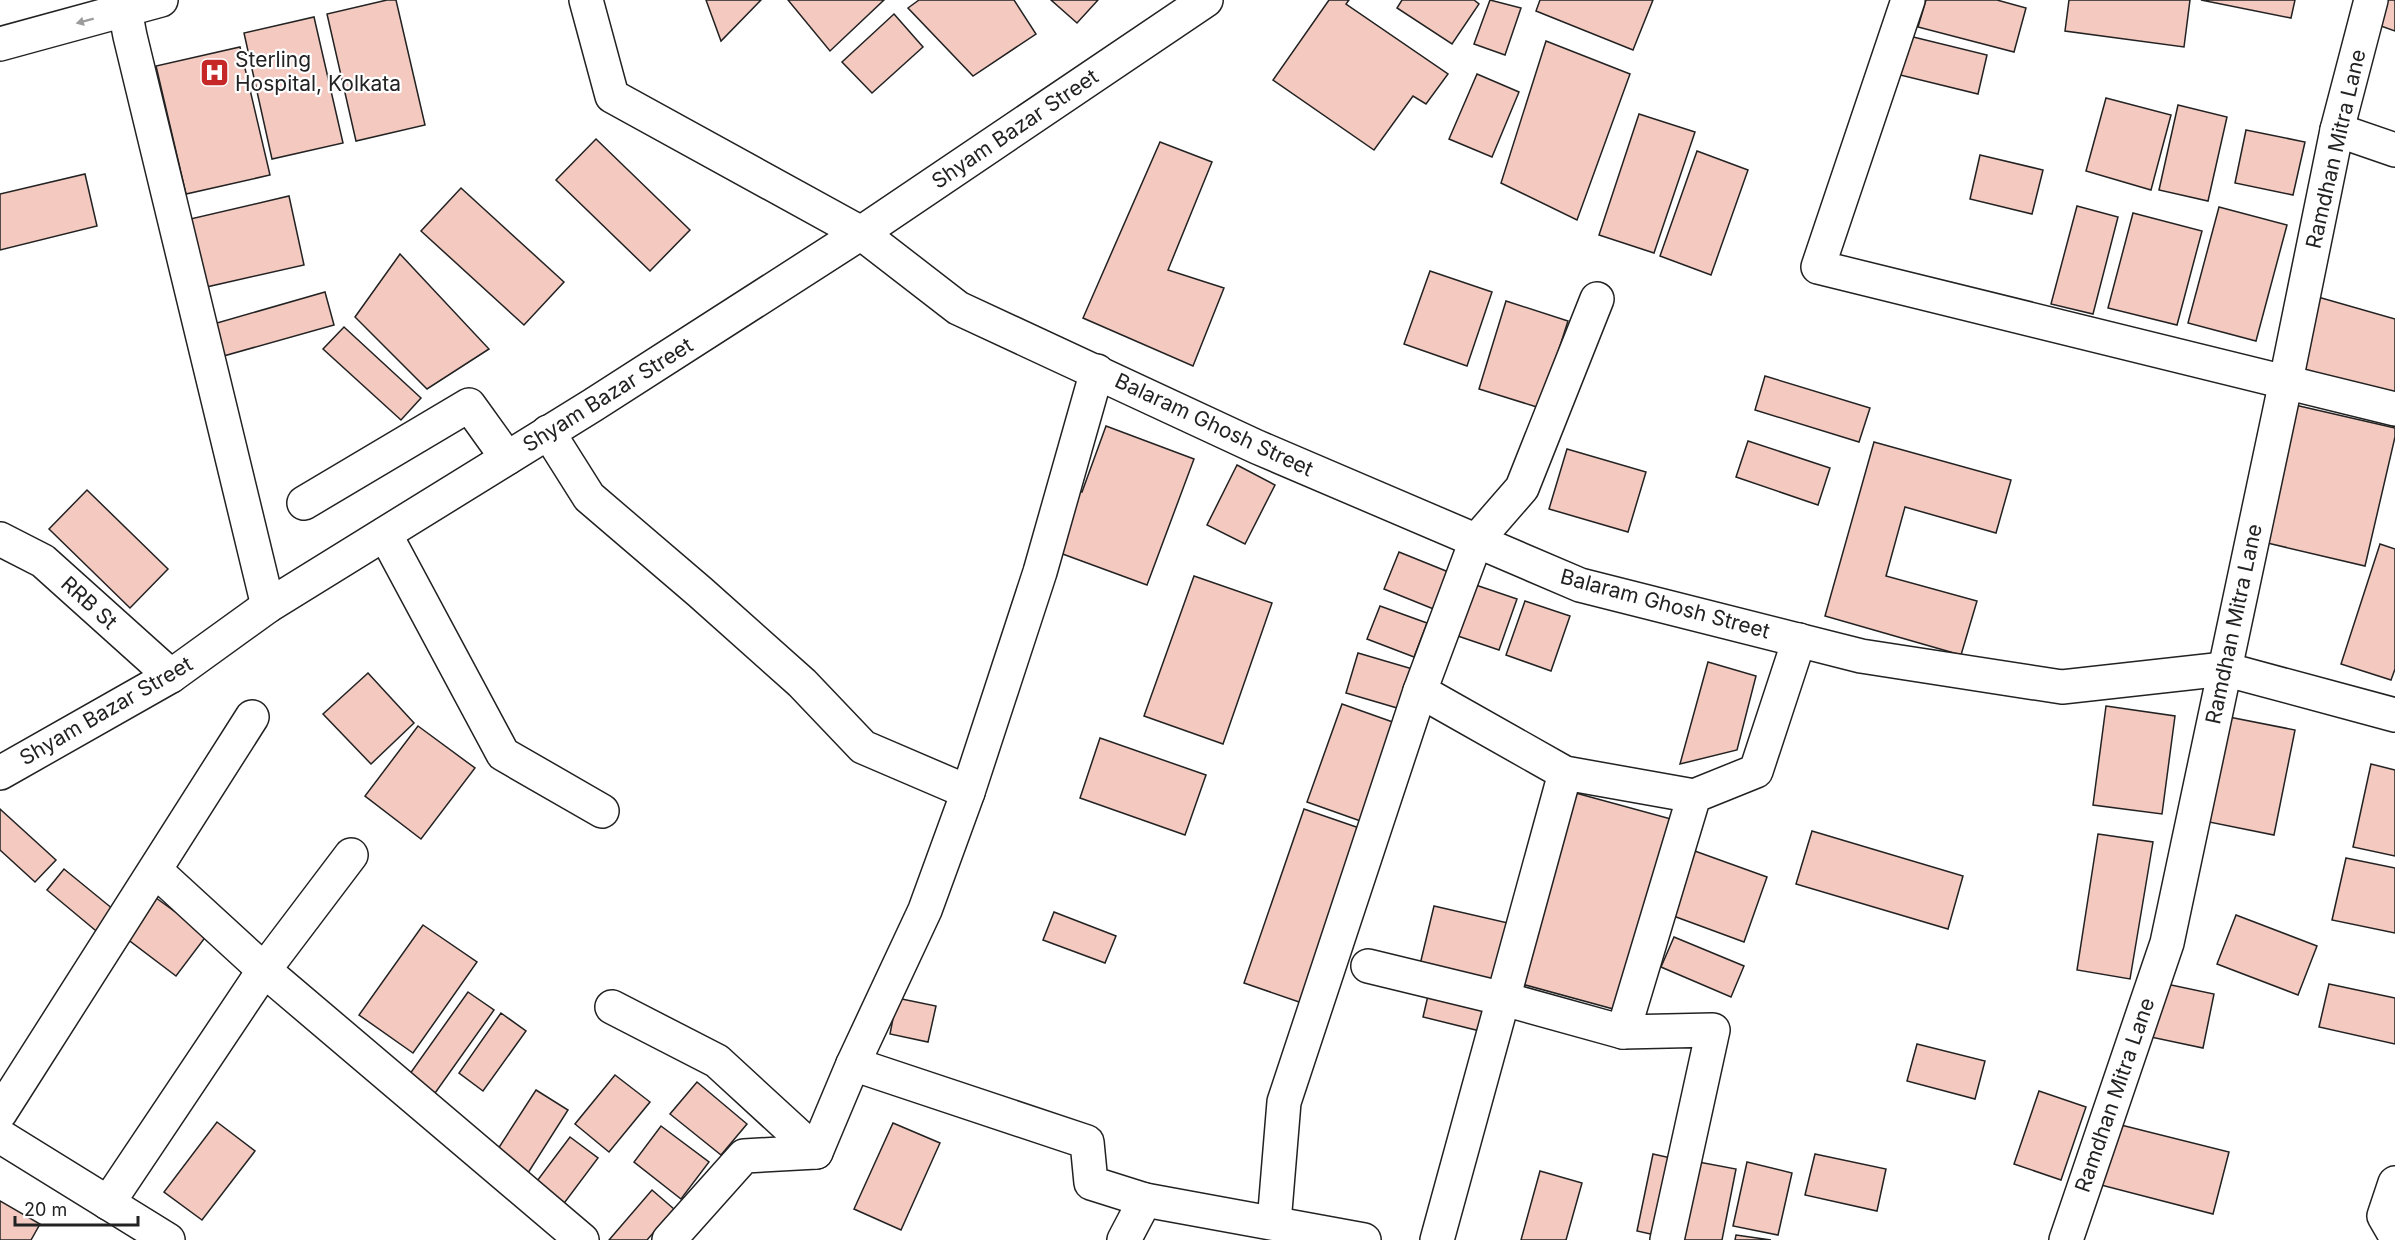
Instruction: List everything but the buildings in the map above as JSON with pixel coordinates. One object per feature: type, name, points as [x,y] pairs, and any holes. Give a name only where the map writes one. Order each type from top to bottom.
[{"type":"street","points":[[0,44],[124,5],[161,0]]},
{"type":"street","name":"Balaram Ghosh Street","points":[[586,0],[612,96],[861,233],[958,308],[1257,447],[1580,585],[1862,656],[2062,687],[2224,669],[2395,715]]},
{"type":"street","name":"Shyam Bazar Street","points":[[0,773],[171,676],[268,606],[507,458],[861,233],[1206,0]]},
{"type":"street","points":[[1908,0],[1818,267],[2395,409]]},
{"type":"street","name":"Ramdhan Mitra Lane","points":[[2066,1240],[2167,943],[2337,130],[2371,0]]},
{"type":"street","points":[[124,5],[268,606]]},
{"type":"street","points":[[2337,130],[2395,150]]},
{"type":"street","points":[[1274,1223],[1284,1102],[1420,691],[1476,541],[1522,488],[1597,299]]},
{"type":"street","points":[[816,1152],[853,1064],[925,910],[968,792],[1040,572],[1097,371]]},
{"type":"street","points":[[304,502],[469,405],[507,458]]},
{"type":"street","points":[[548,432],[589,497],[802,683],[863,747],[968,792]]},
{"type":"street","points":[[385,534],[503,754],[602,811]]},
{"type":"street","name":"RRB St","points":[[0,539],[43,561],[171,676]]},
{"type":"street","points":[[1420,691],[1565,773],[1694,796],[1756,771],[1799,640]]},
{"type":"street","points":[[0,1113],[252,717]]},
{"type":"street","points":[[1437,1240],[1565,773]]},
{"type":"street","points":[[1623,1032],[1694,796]]},
{"type":"street","points":[[108,1203],[264,970],[351,855]]},
{"type":"street","points":[[156,871],[264,970],[582,1240]]},
{"type":"street","points":[[1368,966],[1504,999],[1623,1032],[1713,1030],[1668,1240]]},
{"type":"street","points":[[612,1007],[717,1061],[816,1152]]},
{"type":"street","points":[[853,1064],[1087,1142],[1090,1183],[1145,1200],[1364,1240]]},
{"type":"street","points":[[0,1136],[168,1240]]},
{"type":"street","points":[[669,1240],[744,1156],[816,1152]]},
{"type":"street","points":[[2395,1183],[2384,1216],[2395,1235]]},
{"type":"street","points":[[1124,1240],[1145,1200]]},
{"type":"place","name":"Sterling Hospital, Kolkata","points":[[214,72]]}]
